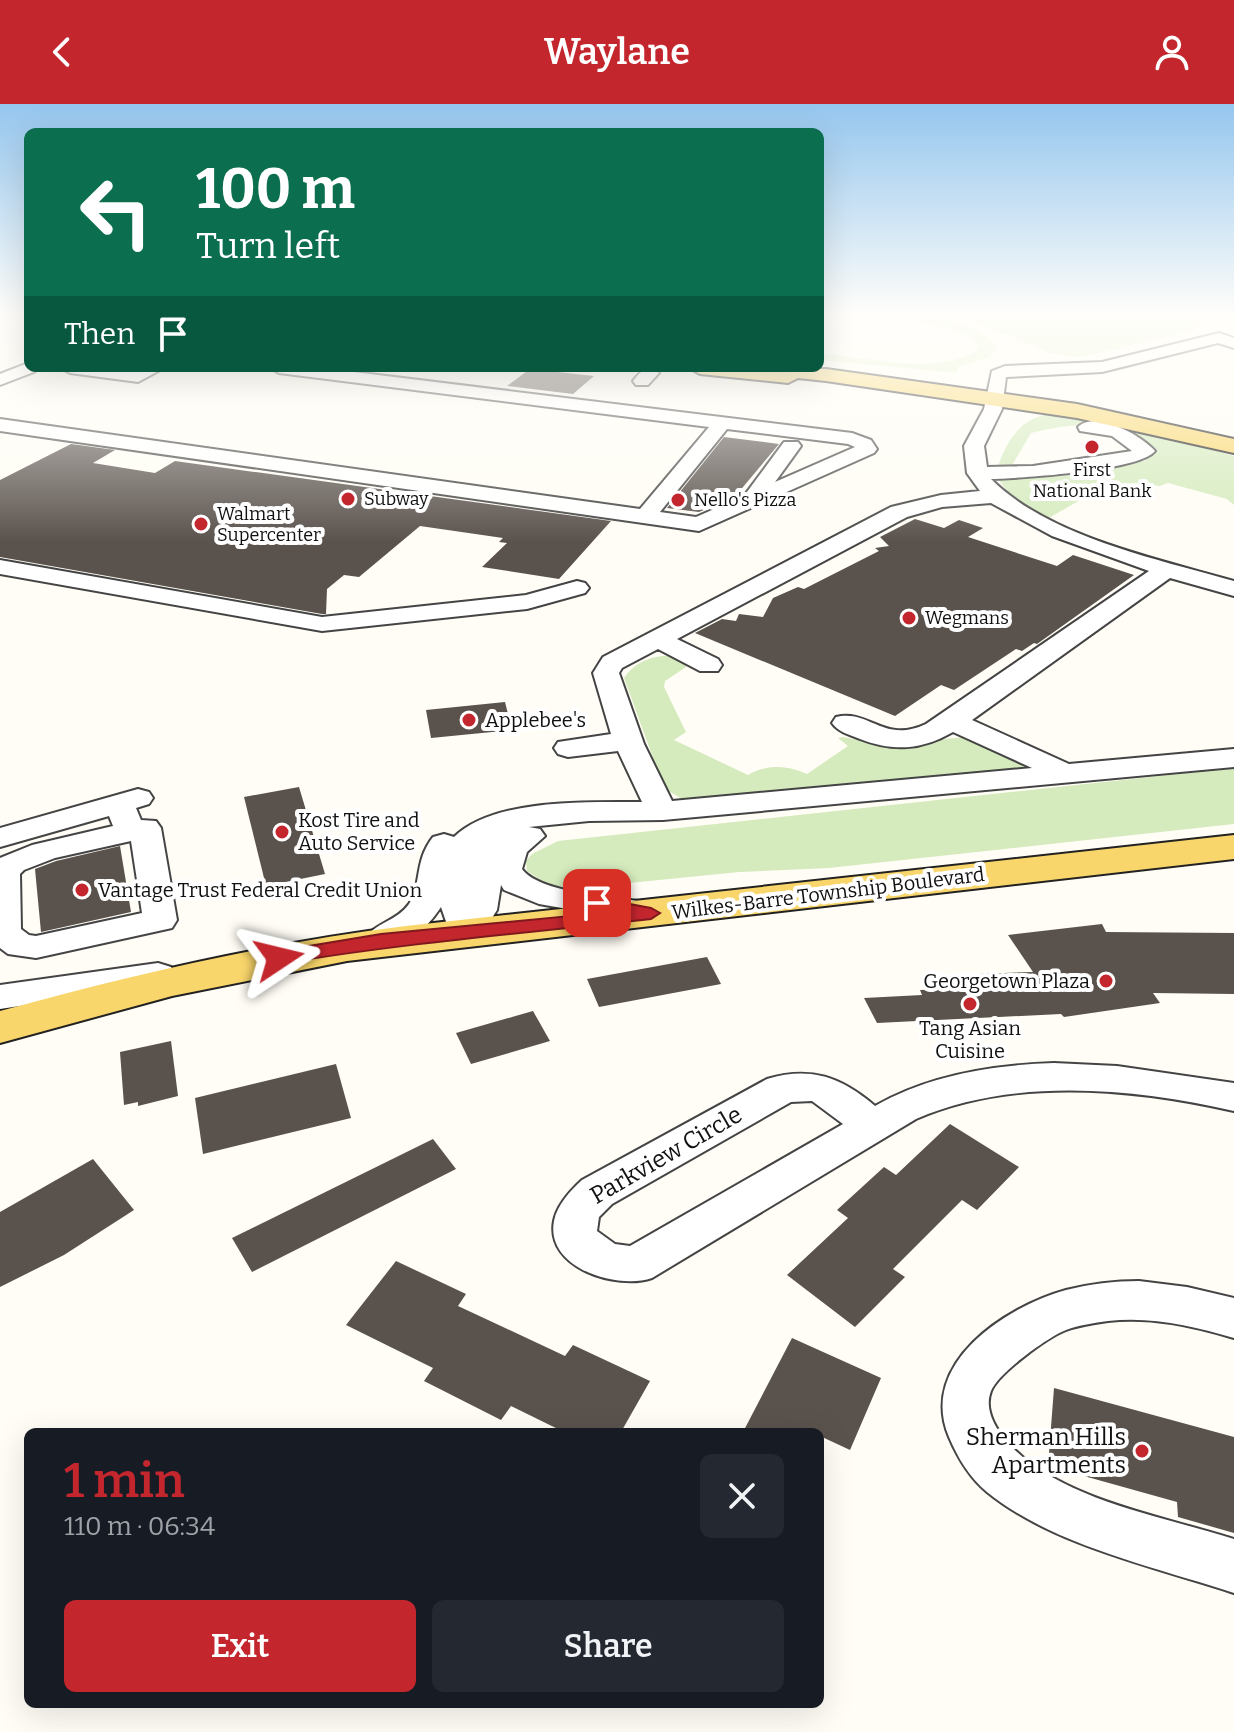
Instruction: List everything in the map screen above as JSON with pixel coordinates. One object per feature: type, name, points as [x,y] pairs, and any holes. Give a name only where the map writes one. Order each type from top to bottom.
[{"type":"main road","points":[[934,390],[1148,425],[1234,446]]},
{"type":"main road","name":"Wilkes-Barre Township Boulevard","points":[[0,1027],[234,965],[381,940],[465,934],[1234,847]]},
{"type":"street","points":[[480,390],[783,422]]},
{"type":"street","points":[[996,390],[993,409],[974,446],[978,463],[996,496]]},
{"type":"street","points":[[978,463],[1019,402]]},
{"type":"street","points":[[0,425],[699,524],[867,449],[862,438],[722,423],[657,411]]},
{"type":"street","points":[[646,516],[722,423]]},
{"type":"street","points":[[978,463],[1049,470],[1138,456],[1145,451],[1117,431],[1087,427]]},
{"type":"street","points":[[750,502],[791,446]]},
{"type":"street","points":[[663,811],[648,787],[628,741],[606,673],[612,663],[899,512],[941,501],[996,496],[1065,528],[1158,562],[1203,574],[1234,589]]},
{"type":"street","points":[[846,723],[904,742],[927,737],[1158,562]]},
{"type":"street","points":[[0,567],[322,624],[527,602],[577,588]]},
{"type":"street","points":[[657,639],[709,665]]},
{"type":"street","points":[[952,721],[1030,755],[1066,775]]},
{"type":"street","points":[[568,748],[628,741]]},
{"type":"street","points":[[381,940],[413,921],[427,902],[437,851],[458,834],[483,824],[585,829],[663,811],[1234,758]]},
{"type":"street","points":[[129,811],[145,828],[160,920],[36,947],[12,942],[4,933],[4,871],[8,866],[129,811]]},
{"type":"street","points":[[0,838],[129,811]]},
{"type":"street","points":[[516,828],[506,869],[516,883],[539,894],[651,913]]},
{"type":"street","points":[[465,934],[481,908],[482,865],[489,851],[516,828]]},
{"type":"street","points":[[0,997],[234,965]]},
{"type":"street","name":"Parkview Circle","points":[[871,1126],[833,1094],[815,1085],[781,1089],[597,1192],[582,1204],[574,1217],[575,1233],[597,1259],[616,1266],[636,1265],[871,1126],[933,1094],[997,1078],[1097,1078],[1234,1097]]},
{"type":"street","points":[[1234,1318],[1192,1307],[1109,1302],[1043,1318],[1015,1339],[967,1385],[965,1413],[976,1443],[1003,1474],[1039,1498],[1234,1566]]},
{"type":"green space","points":[[1057,414],[1182,441],[1234,456],[1234,505],[1227,499],[1168,483],[1160,486],[1133,483],[1112,490],[1101,488],[1047,519],[1013,498],[997,478],[1144,461],[1155,453],[1129,433],[1114,428],[1080,425],[1031,433],[1011,467],[998,466],[1019,429],[1035,418]]},
{"type":"green space","points":[[668,656],[685,661],[686,667],[665,681],[664,687],[686,732],[674,740],[748,775],[777,767],[807,774],[848,746],[838,738],[843,737],[907,749],[964,737],[1024,763],[1025,767],[1023,770],[691,801],[682,799],[664,788],[624,678],[643,661]]},
{"type":"green space","points":[[1234,768],[1234,824],[829,868],[739,872],[569,889],[549,886],[527,871],[526,861],[532,854],[558,841]]},
{"type":"building","points":[[540,390],[578,390],[573,394]]},
{"type":"building","points":[[724,437],[779,444],[738,493],[723,491],[711,507],[699,512],[667,508]]},
{"type":"building","name":"Walmart Supercenter","points":[[71,444],[115,450],[93,463],[155,473],[175,461],[611,521],[559,579],[482,567],[507,543],[499,542],[503,538],[420,526],[359,577],[344,575],[327,589],[326,614],[0,557],[0,480]]},
{"type":"building","name":"Wegmans","points":[[915,519],[944,528],[959,520],[983,528],[968,537],[1057,566],[1073,555],[1134,575],[1037,644],[1022,651],[1016,649],[954,690],[941,685],[895,716],[695,633],[722,619],[736,621],[739,614],[763,617],[773,598],[798,587],[804,589],[879,551],[875,548],[889,546],[880,537]]},
{"type":"building","name":"Applebee's","points":[[505,702],[512,730],[431,738],[426,710]]},
{"type":"building","name":"Kost Tire and Auto Service","points":[[299,787],[325,874],[266,886],[244,797]]},
{"type":"building","name":"Vantage Trust Federal Credit Union","points":[[120,846],[131,912],[41,932],[35,869]]},
{"type":"building","name":"Georgetown Plaza","points":[[1102,924],[1106,932],[1234,933],[1234,994],[1153,993],[1160,1003],[1064,1017],[1061,1014],[877,1023],[864,998],[922,995],[920,990],[983,988],[974,974],[1033,972],[1008,935]]},
{"type":"building","points":[[707,957],[721,984],[599,1007],[587,979]]},
{"type":"building","points":[[533,1011],[550,1041],[471,1064],[456,1033]]},
{"type":"building","points":[[171,1041],[178,1096],[138,1106],[138,1102],[124,1105],[120,1052]]},
{"type":"building","points":[[336,1064],[351,1118],[203,1154],[195,1098]]},
{"type":"building","points":[[950,1124],[1019,1167],[977,1210],[962,1200],[893,1269],[905,1277],[855,1327],[787,1275],[848,1218],[837,1210],[884,1167],[896,1175]]},
{"type":"building","points":[[433,1139],[456,1169],[252,1272],[232,1238]]},
{"type":"building","points":[[93,1159],[134,1210],[64,1255],[0,1287],[0,1212]]},
{"type":"building","points":[[396,1261],[466,1294],[458,1306],[565,1356],[573,1345],[650,1381],[623,1428],[556,1428],[511,1406],[501,1420],[424,1381],[433,1368],[346,1325]]},
{"type":"building","points":[[792,1338],[881,1378],[850,1450],[824,1438],[824,1428],[745,1428]]},
{"type":"building","name":"Sherman Hills Apartments","points":[[1054,1388],[1234,1437],[1234,1533],[1178,1517],[1177,1502],[1048,1466]]},
{"type":"place","name":"First National Bank","points":[[1092,447]]},
{"type":"place","name":"Subway","points":[[348,499]]},
{"type":"place","name":"Nello's Pizza","points":[[678,500]]},
{"type":"place","name":"Walmart Supercenter","points":[[201,524]]},
{"type":"place","name":"Wegmans","points":[[909,618]]},
{"type":"place","name":"Applebee's","points":[[469,720]]},
{"type":"place","name":"Kost Tire and Auto Service","points":[[282,832]]},
{"type":"place","name":"Vantage Trust Federal Credit Union","points":[[82,890]]},
{"type":"place","name":"Georgetown Plaza","points":[[1106,981]]},
{"type":"place","name":"Tang Asian Cuisine","points":[[970,1004]]},
{"type":"place","name":"Sherman Hills Apartments","points":[[1142,1451]]},
{"type":"route","points":[[279,958],[381,940],[651,913],[597,903]]}]
